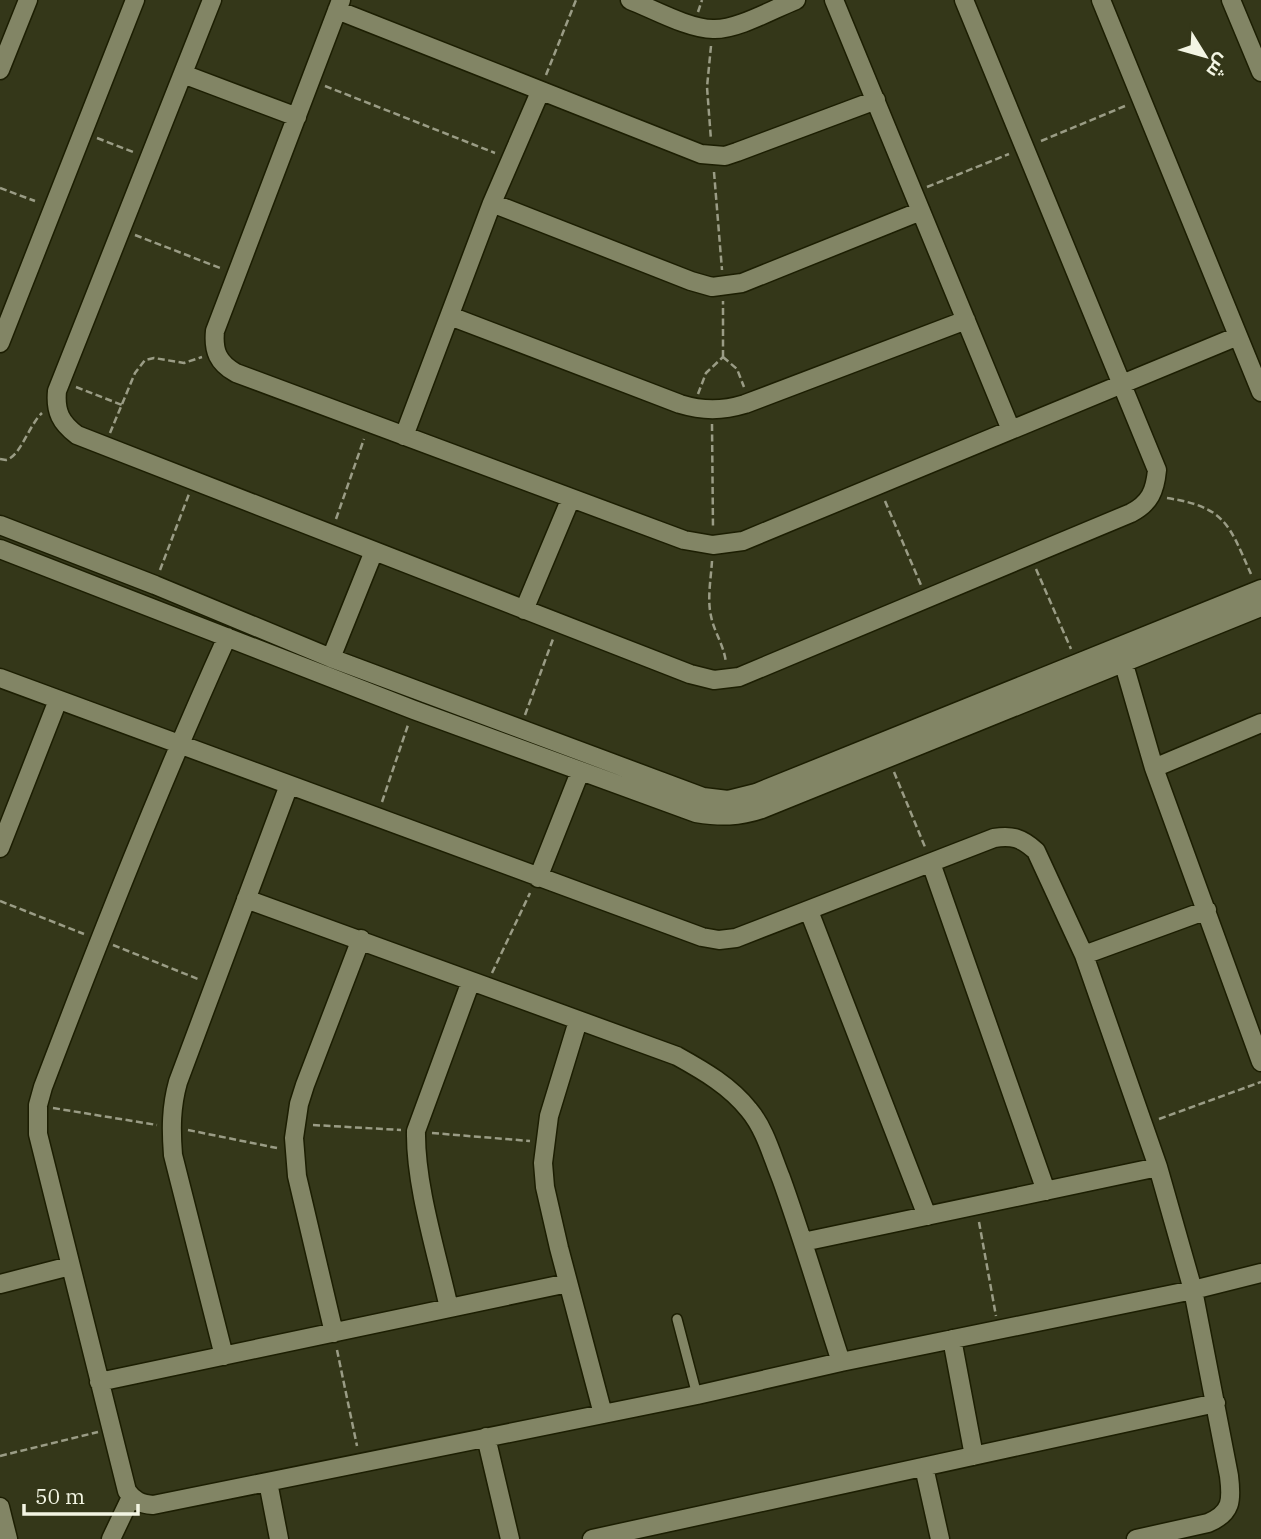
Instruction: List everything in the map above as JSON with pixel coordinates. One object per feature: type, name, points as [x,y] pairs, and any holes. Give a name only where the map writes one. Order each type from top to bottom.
[{"type":"street","points":[[0,71],[28,0]]},
{"type":"street","points":[[0,343],[135,0]]},
{"type":"street","points":[[212,0],[61,380],[56,403],[58,416],[66,427],[77,435],[701,678],[728,680],[1131,513],[1143,507],[1152,496],[1157,470],[964,0]]},
{"type":"street","points":[[630,0],[695,25],[713,29],[731,26],[796,0]]},
{"type":"street","points":[[834,0],[1012,430]]},
{"type":"street","points":[[1101,0],[1261,392]]},
{"type":"street","points":[[1231,0],[1261,72]]},
{"type":"street","points":[[876,100],[737,152],[713,156],[689,151],[540,92],[339,5],[215,331],[213,344],[217,356],[225,367],[236,373],[684,540],[713,545],[743,541],[1238,336]]},
{"type":"street","points":[[183,74],[297,117]]},
{"type":"street","points":[[404,436],[492,203],[540,92]]},
{"type":"street","points":[[492,203],[712,287],[742,282],[921,211]]},
{"type":"street","points":[[450,316],[696,409],[729,409],[745,404],[966,320]]},
{"type":"street","points":[[524,610],[571,498]]},
{"type":"street","points":[[0,525],[155,585],[331,658],[476,713],[703,797],[729,800],[756,793],[1077,663],[1260,595]]},
{"type":"street","points":[[0,549],[470,732],[696,813],[715,817],[735,817],[762,809],[1123,661],[1260,595]]},
{"type":"street","points":[[331,658],[374,551]]},
{"type":"street","points":[[228,637],[179,744],[99,940],[38,1105],[38,1134],[127,1491],[141,1504],[153,1505],[697,1395],[841,1362],[1193,1290],[1261,1273]]},
{"type":"street","points":[[1123,661],[1154,768],[1261,1062]]},
{"type":"street","points":[[0,678],[686,933],[719,940],[736,939],[994,838],[1009,835],[1024,840],[1035,851],[1084,955],[1158,1167],[1193,1290],[1231,1488],[1227,1510],[1219,1519],[1136,1539]]},
{"type":"street","points":[[0,848],[58,700]]},
{"type":"street","points":[[470,732],[476,713]]},
{"type":"street","points":[[1154,768],[1261,723]]},
{"type":"street","points":[[538,878],[580,772]]},
{"type":"street","points":[[224,1356],[173,1155],[170,1127],[172,1104],[289,785]]},
{"type":"street","points":[[931,863],[1046,1191]]},
{"type":"street","points":[[246,899],[677,1056],[729,1088],[751,1112],[766,1141],[803,1242],[841,1362]]},
{"type":"street","points":[[1084,955],[1207,910]]},
{"type":"street","points":[[809,911],[927,1216]]},
{"type":"street","points":[[334,1333],[297,1176],[294,1138],[305,1085],[360,939]]},
{"type":"street","points":[[449,1308],[416,1154],[416,1131],[478,984]]},
{"type":"street","points":[[578,1021],[549,1116],[544,1143],[545,1186],[603,1414]]},
{"type":"street","points":[[803,1242],[1158,1167]]},
{"type":"street","points":[[0,1284],[70,1266]]},
{"type":"street","points":[[99,1382],[568,1283]]},
{"type":"street","points":[[952,1339],[974,1456]]},
{"type":"street","points":[[592,1539],[613,1537],[1216,1403]]},
{"type":"street","points":[[486,1437],[510,1539]]},
{"type":"street","points":[[924,1467],[940,1539]]},
{"type":"street","points":[[268,1482],[279,1539]]},
{"type":"street","points":[[111,1539],[131,1497]]},
{"type":"street","points":[[0,1507],[8,1539]]},
{"type":"lane","points":[[677,1319],[697,1395]]},
{"type":"path","points":[[540,92],[576,0]]},
{"type":"path","points":[[696,409],[706,373],[723,357],[723,287],[707,87],[713,29]]},
{"type":"path","points":[[310,81],[511,159]]},
{"type":"path","points":[[83,132],[149,159]]},
{"type":"path","points":[[0,188],[35,201]]},
{"type":"path","points":[[121,230],[237,275]]},
{"type":"path","points":[[105,446],[139,365],[145,360],[155,358],[184,363],[196,360],[206,354],[213,344]]},
{"type":"path","points":[[723,357],[731,362],[741,378],[745,404]]},
{"type":"path","points":[[61,380],[122,405]]},
{"type":"path","points":[[0,459],[12,459],[35,420],[56,403]]},
{"type":"path","points":[[330,534],[370,423]]},
{"type":"path","points":[[155,585],[194,481]]},
{"type":"path","points":[[878,485],[927,599]]},
{"type":"path","points":[[1152,496],[1201,505],[1217,514],[1230,526],[1260,595]]},
{"type":"path","points":[[1030,556],[1077,663]]},
{"type":"path","points":[[519,729],[560,623]]},
{"type":"path","points":[[376,818],[414,710]]},
{"type":"path","points":[[888,757],[931,863]]},
{"type":"path","points":[[478,984],[538,878]]},
{"type":"path","points":[[1143,1125],[1261,1082]]},
{"type":"path","points":[[976,1206],[999,1329]]},
{"type":"path","points":[[334,1333],[360,1463]]},
{"type":"path","points":[[0,1456],[111,1429]]}]
